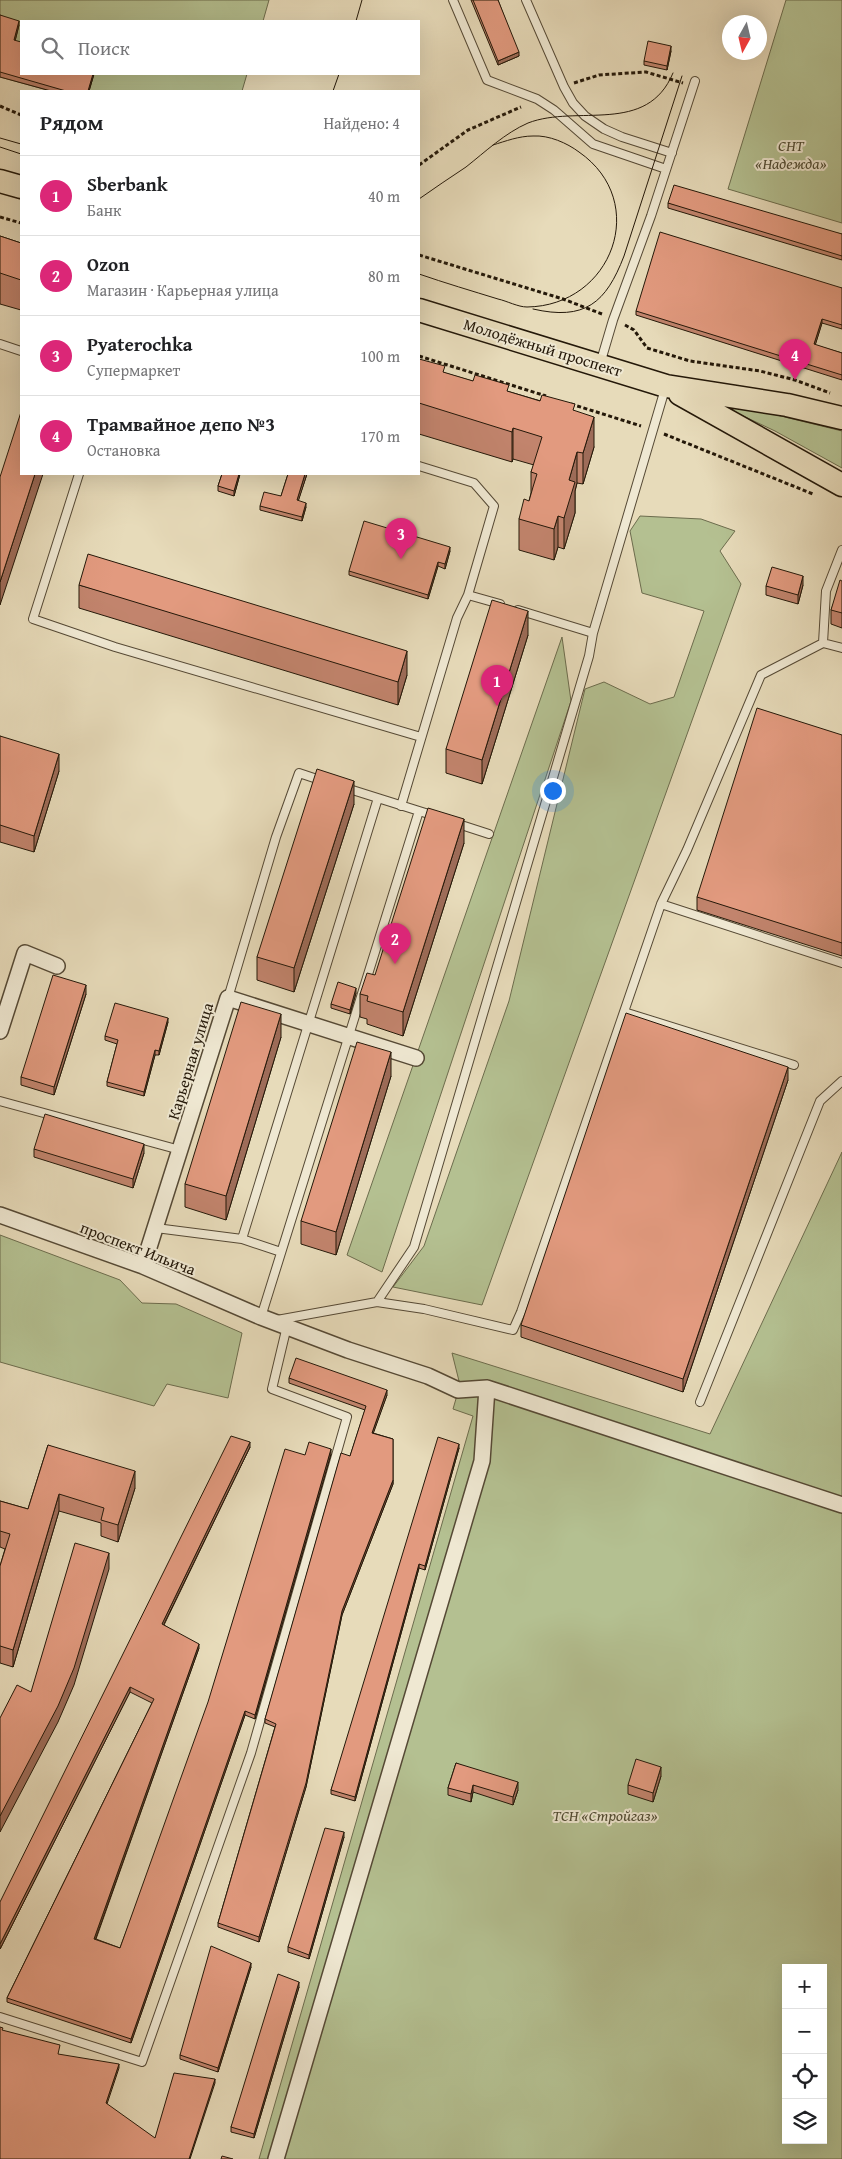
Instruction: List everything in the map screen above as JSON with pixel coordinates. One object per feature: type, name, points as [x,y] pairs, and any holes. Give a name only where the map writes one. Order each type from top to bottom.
[{"type":"main road","points":[[0,180],[20,187]]},
{"type":"main road","name":"Молодёжный проспект","points":[[420,310],[600,364],[666,386],[787,405],[842,418]]},
{"type":"main road","name":"Молодёжный проспект","points":[[666,386],[842,485]]},
{"type":"street","points":[[0,1031],[25,953],[56,966]]},
{"type":"street","name":"Карьерная улица","points":[[142,1266],[156,1228],[228,998],[416,1058]]},
{"type":"street","name":"проспект Ильича","points":[[0,1215],[142,1266],[274,1321],[348,1350],[428,1376],[458,1390],[487,1388]]},
{"type":"street","points":[[276,2159],[482,1461],[487,1388],[842,1505]]},
{"type":"lane","points":[[454,0],[487,80],[537,100],[554,110],[593,144],[666,169]]},
{"type":"lane","points":[[526,0],[564,87],[573,103],[585,116],[604,129],[622,137],[672,153]]},
{"type":"lane","points":[[600,364],[613,320],[672,153],[694,81]]},
{"type":"lane","points":[[0,344],[20,351]]},
{"type":"lane","points":[[377,1302],[414,1247],[589,656],[593,633],[666,386]]},
{"type":"lane","points":[[401,806],[457,618],[468,595],[494,506],[474,483],[420,466]]},
{"type":"lane","points":[[79,475],[33,619],[115,647],[421,737]]},
{"type":"lane","points":[[823,643],[826,591],[842,550]]},
{"type":"lane","points":[[468,595],[504,606]]},
{"type":"lane","points":[[513,608],[593,633]]},
{"type":"lane","points":[[274,1321],[377,1302],[424,1309],[513,1330],[661,904],[761,675],[823,643],[842,648]]},
{"type":"lane","points":[[228,998],[276,837],[299,774],[489,834]]},
{"type":"lane","points":[[242,1238],[378,798]]},
{"type":"lane","points":[[0,2017],[142,2062],[251,1753],[347,1417],[272,1389],[274,1321],[281,1252],[419,811]]},
{"type":"lane","points":[[661,904],[842,963]]},
{"type":"lane","points":[[624,1012],[794,1065]]},
{"type":"lane","points":[[700,1402],[820,1101],[842,1081]]},
{"type":"lane","points":[[0,1101],[180,1150]]},
{"type":"lane","points":[[156,1228],[242,1238],[281,1252]]},
{"type":"path","points":[[0,106],[20,115]]},
{"type":"path","points":[[0,217],[20,223]]},
{"type":"path","points":[[420,255],[563,300],[602,315]]},
{"type":"path","points":[[621,324],[634,330],[647,348],[690,361],[760,371],[834,394]]},
{"type":"path","points":[[420,356],[548,396]]},
{"type":"path","points":[[566,402],[653,430],[814,494]]},
{"type":"green space","points":[[0,0],[269,0],[263,20],[20,20],[20,75],[247,75],[242,90],[47,90],[0,77]]},
{"type":"green space","name":"СНТ «Надежда»","points":[[786,0],[842,0],[842,223],[728,189]]},
{"type":"green space","points":[[703,397],[842,431],[842,468],[775,431]]},
{"type":"green space","points":[[640,516],[701,519],[735,531],[720,551],[741,584],[482,1305],[393,1287],[424,1246],[509,1001],[585,689],[604,682],[650,704],[674,697],[704,611],[642,593],[630,531]]},
{"type":"green space","points":[[562,637],[571,701],[382,1272],[347,1255]]},
{"type":"green space","name":"ТСН «Стройгаз»","points":[[842,1152],[842,2159],[259,2159],[473,1416],[453,1409],[460,1385],[452,1353],[710,1434]]},
{"type":"green space","points":[[0,1235],[120,1280],[142,1303],[176,1304],[242,1333],[228,1398],[167,1384],[154,1406],[0,1362]]},
{"type":"building","points":[[473,0],[498,0],[519,52],[498,61]]},
{"type":"building","points":[[0,15],[19,21],[14,40],[20,42],[20,75],[93,75],[88,90],[63,90],[0,72]]},
{"type":"building","points":[[648,41],[671,46],[667,66],[644,61]]},
{"type":"building","points":[[674,185],[842,234],[842,256],[668,203]]},
{"type":"building","points":[[660,232],[842,288],[842,325],[822,319],[814,344],[842,353],[842,375],[636,311]]},
{"type":"building","points":[[0,236],[20,243],[20,280],[0,273]]},
{"type":"building","points":[[420,359],[445,366],[443,372],[473,381],[475,375],[509,385],[507,391],[540,401],[542,395],[575,404],[573,410],[594,417],[583,453],[577,452],[569,480],[575,482],[564,518],[558,516],[554,529],[519,519],[524,499],[529,501],[537,474],[531,472],[542,437],[513,428],[512,432],[420,403]]},
{"type":"building","points":[[20,415],[20,475],[35,475],[0,582],[0,477]]},
{"type":"building","points":[[222,475],[239,475],[234,491],[218,486]]},
{"type":"building","points":[[288,475],[305,475],[297,500],[306,503],[302,517],[260,506],[264,492],[281,496]]},
{"type":"building","points":[[364,521],[450,547],[445,564],[438,562],[428,595],[349,571]]},
{"type":"building","points":[[88,554],[407,651],[398,682],[79,585]]},
{"type":"building","points":[[772,567],[803,576],[798,595],[766,586]]},
{"type":"building","points":[[840,580],[842,581],[842,613],[831,610]]},
{"type":"building","points":[[492,600],[528,611],[482,760],[446,749]]},
{"type":"building","points":[[757,708],[842,735],[842,943],[697,897]]},
{"type":"building","points":[[0,736],[59,754],[34,836],[0,825]]},
{"type":"building","points":[[317,769],[354,781],[294,968],[257,957]]},
{"type":"building","points":[[428,808],[464,819],[403,1012],[367,1001],[368,996],[360,994],[367,973],[375,975]]},
{"type":"building","points":[[53,975],[86,985],[54,1087],[21,1077]]},
{"type":"building","points":[[338,982],[356,988],[350,1010],[331,1004]]},
{"type":"building","points":[[241,1002],[281,1014],[226,1196],[185,1184]]},
{"type":"building","points":[[115,1003],[168,1018],[159,1051],[155,1050],[144,1092],[107,1082],[118,1040],[105,1036]]},
{"type":"building","points":[[626,1013],[788,1067],[683,1379],[521,1325]]},
{"type":"building","points":[[357,1042],[391,1052],[336,1232],[301,1221]]},
{"type":"building","points":[[45,1114],[144,1144],[133,1179],[34,1149]]},
{"type":"building","points":[[296,1358],[387,1390],[372,1433],[393,1439],[393,1480],[342,1611],[306,1783],[259,1937],[218,1923],[276,1724],[265,1719],[341,1453],[350,1456],[366,1406],[289,1378]]},
{"type":"building","points":[[231,1436],[250,1442],[162,1624],[199,1644],[94,1939],[120,1948],[208,1702],[285,1449],[305,1455],[309,1442],[331,1449],[255,1715],[245,1711],[131,2039],[7,1998],[154,1699],[130,1687],[0,1944],[0,1902]]},
{"type":"building","points":[[438,1437],[459,1444],[425,1566],[419,1564],[355,1797],[331,1790]]},
{"type":"building","points":[[48,1445],[135,1471],[118,1525],[101,1520],[104,1508],[59,1494],[13,1650],[0,1646],[0,1566],[10,1534],[0,1531],[0,1501],[28,1509]]},
{"type":"building","points":[[75,1543],[109,1553],[74,1668],[58,1706],[0,1816],[0,1718],[17,1685],[31,1692]]},
{"type":"building","points":[[636,1759],[661,1767],[653,1793],[628,1785]]},
{"type":"building","points":[[456,1763],[518,1782],[513,1797],[473,1785],[471,1794],[448,1788]]},
{"type":"building","points":[[325,1828],[344,1832],[309,1955],[288,1947]]},
{"type":"building","points":[[211,1946],[251,1963],[218,2068],[180,2055]]},
{"type":"building","points":[[278,1974],[299,1982],[254,2134],[231,2127]]},
{"type":"building","points":[[0,2027],[3,2028],[2,2030],[60,2045],[58,2054],[119,2064],[106,2103],[155,2138],[174,2073],[215,2079],[189,2159],[0,2159]]},
{"type":"building","points":[[222,2156],[233,2159],[221,2159]]},
{"type":"tram line","points":[[356,20],[362,0]]},
{"type":"tram line","points":[[420,198],[466,167],[511,132],[528,123],[547,118],[629,111],[646,105],[661,92],[673,73]]},
{"type":"tram line","points":[[333,90],[339,75]]},
{"type":"tram line","points":[[533,309],[551,312],[580,310],[591,305],[610,286],[624,256],[682,76]]},
{"type":"tram line","points":[[420,274],[527,307],[557,302],[581,289],[600,271],[612,248],[617,223],[613,197],[601,173],[579,152],[551,138],[528,136],[493,145]]},
{"type":"tram line","points":[[0,138],[20,144]]},
{"type":"tram line","points":[[0,147],[20,154]]},
{"type":"place","name":"Трамвайное депо №3","points":[[795,380]]},
{"type":"place","name":"Pyaterochka","points":[[401,559]]},
{"type":"place","name":"Sberbank","points":[[497,706]]},
{"type":"place","name":"Ozon","points":[[395,964]]}]
